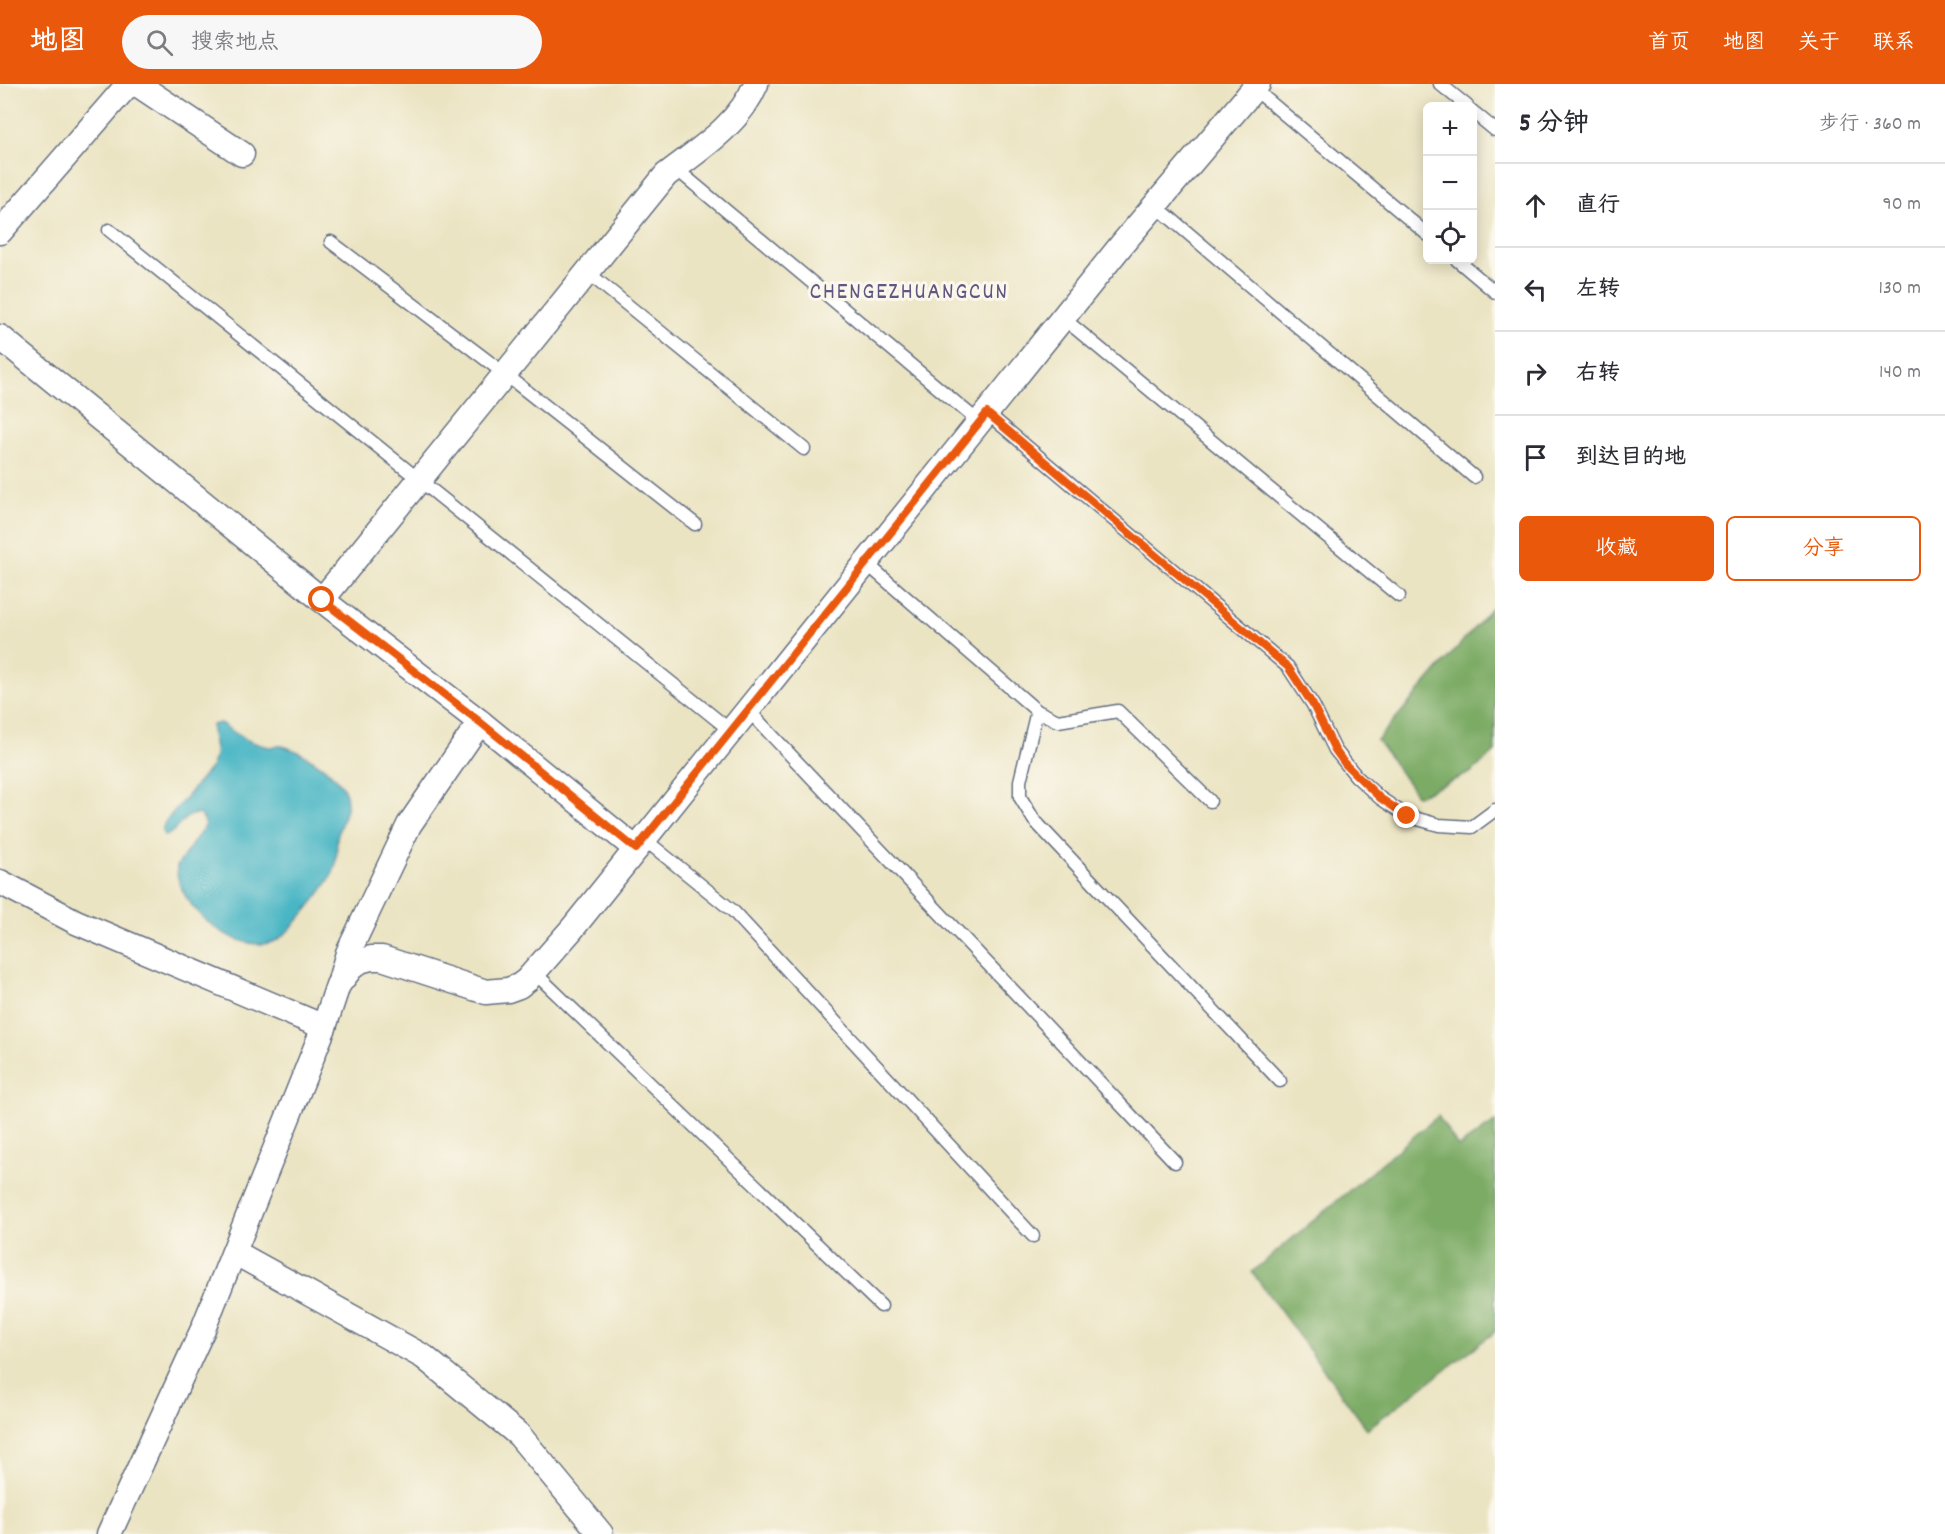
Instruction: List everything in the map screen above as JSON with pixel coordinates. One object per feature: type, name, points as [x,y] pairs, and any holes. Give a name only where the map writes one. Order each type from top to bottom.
[{"type":"street","points":[[0,232],[125,88],[132,84]]},
{"type":"street","points":[[137,84],[242,154]]},
{"type":"street","points":[[322,600],[666,175],[721,133],[734,120],[749,99],[756,84]]},
{"type":"street","points":[[338,985],[351,968],[360,961],[382,957],[486,993],[519,986],[534,972],[1254,85]]},
{"type":"street","points":[[0,337],[322,600],[640,844]]},
{"type":"street","points":[[109,1534],[203,1329],[324,1027],[348,953],[409,825],[480,722]]},
{"type":"street","points":[[0,882],[76,922],[324,1027]]},
{"type":"street","points":[[234,1252],[432,1363],[519,1435],[601,1534]]},
{"type":"lane","points":[[1440,84],[1462,102]]},
{"type":"lane","points":[[1254,85],[1423,231]]},
{"type":"lane","points":[[1477,114],[1495,130]]},
{"type":"lane","points":[[675,168],[1288,667],[1313,705],[1335,750],[1356,776],[1380,798],[1407,816],[1439,825],[1472,827],[1495,810]]},
{"type":"lane","points":[[1155,205],[1474,477]]},
{"type":"lane","points":[[109,230],[730,731]]},
{"type":"lane","points":[[331,242],[505,374],[695,524]]},
{"type":"lane","points":[[1462,264],[1495,292]]},
{"type":"lane","points":[[587,272],[804,449]]},
{"type":"lane","points":[[1063,318],[1400,596]]},
{"type":"lane","points":[[866,563],[1037,711],[1058,721],[1118,711],[1210,801]]},
{"type":"lane","points":[[748,710],[1175,1162]]},
{"type":"lane","points":[[1037,711],[1020,781],[1020,796],[1034,820],[1280,1081]]},
{"type":"lane","points":[[640,844],[733,911],[1034,1236]]},
{"type":"lane","points":[[534,972],[880,1305]]},
{"type":"green space","points":[[1495,604],[1495,752],[1470,773],[1417,796],[1377,740]]},
{"type":"green space","points":[[1438,1116],[1458,1147],[1495,1122],[1495,1332],[1367,1429],[1252,1272]]},
{"type":"water","points":[[220,723],[250,741],[268,747],[282,746],[306,756],[337,780],[347,799],[337,838],[335,866],[331,877],[283,936],[262,944],[245,942],[228,935],[197,912],[186,897],[179,881],[177,866],[205,826],[201,815],[190,815],[165,836],[162,831],[165,822],[211,767],[215,754],[212,725]]},
{"type":"district","name":"CHENGEZHUANGCUN","points":[[909,293]]},
{"type":"route","points":[[322,600],[480,722],[636,849],[987,413],[1288,667],[1313,705],[1335,750],[1345,764],[1380,798],[1407,816]]}]
